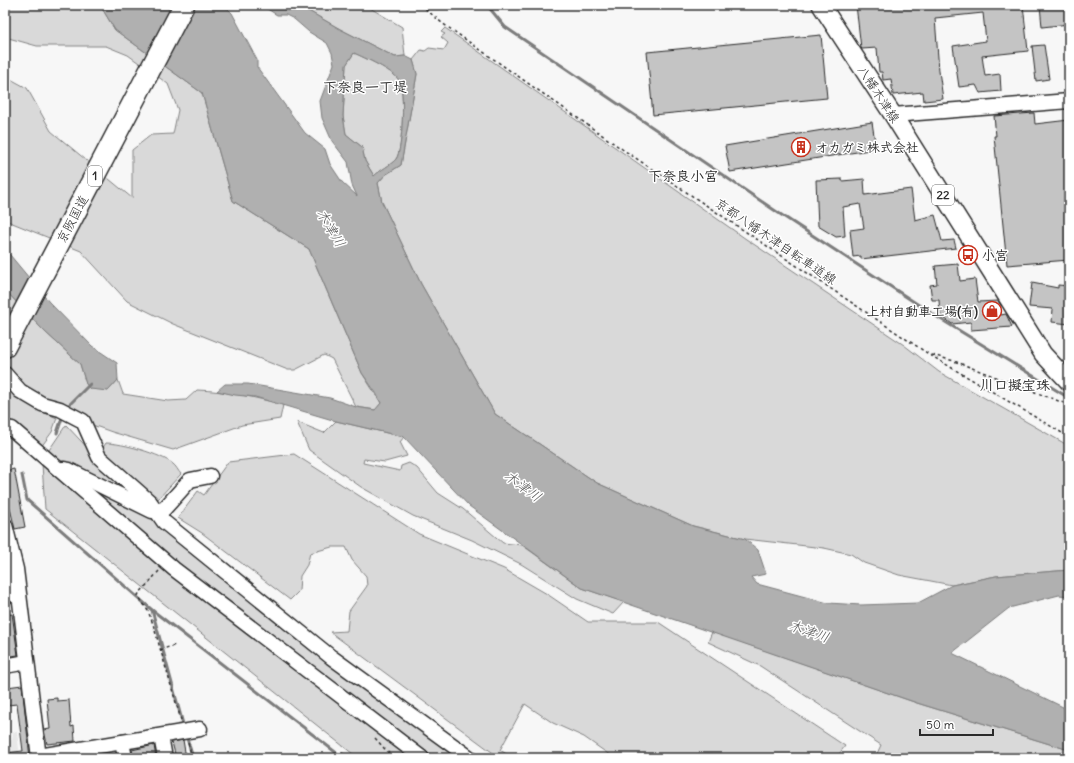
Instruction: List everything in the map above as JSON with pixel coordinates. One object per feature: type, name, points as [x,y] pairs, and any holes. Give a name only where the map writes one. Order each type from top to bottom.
[{"type":"highway","name":"京阪国道","points":[[5,317],[169,5]]},
{"type":"highway","name":"京阪国道","points":[[5,347],[184,5]]},
{"type":"main road","name":"八幡木津線","points":[[821,5],[893,115],[1043,354],[1069,382]]},
{"type":"street","points":[[893,115],[1069,101]]},
{"type":"street","points":[[5,374],[20,391],[42,404],[66,412],[83,421],[99,457],[150,502],[164,522],[331,657],[470,758]]},
{"type":"street","points":[[5,428],[12,429],[174,569],[422,758]]},
{"type":"street","points":[[55,467],[69,470],[144,508],[156,510],[164,509],[190,480],[210,476]]},
{"type":"street","points":[[5,525],[13,553],[39,757],[200,729]]},
{"type":"street","points":[[5,573],[10,590],[19,599]]},
{"type":"street","points":[[5,666],[27,662]]},
{"type":"street","points":[[161,736],[165,758]]},
{"type":"street","points":[[122,742],[125,758]]},
{"type":"path","name":"京都八幡木津自転車道線","points":[[421,5],[442,22],[622,149],[930,355],[1069,437]]},
{"type":"path","points":[[930,355],[954,361],[1069,405]]},
{"type":"path","points":[[138,595],[148,610],[192,758]]},
{"type":"path","points":[[160,650],[175,645]]},
{"type":"path","points":[[342,753],[348,758]]},
{"type":"shaded area","points":[[5,5],[100,5],[115,30],[202,93],[233,201],[309,249],[362,373],[381,403],[376,410],[356,407],[332,359],[324,355],[295,370],[288,370],[173,324],[127,301],[81,251],[5,220],[5,76],[27,88],[51,131],[132,198],[132,150],[151,135],[173,134],[178,110],[168,84],[128,55],[106,46],[37,46],[5,37]]},
{"type":"shaded area","points":[[298,5],[365,5],[402,27],[405,56],[395,57],[340,29]]},
{"type":"shaded area","points":[[445,28],[746,239],[904,345],[939,372],[1069,446],[1069,570],[996,576],[952,585],[899,575],[864,563],[851,554],[824,548],[745,539],[693,526],[597,483],[495,414],[421,284],[382,202],[378,183],[385,175],[401,165],[417,74],[413,60],[421,50],[425,51],[429,48],[444,50],[448,43],[441,37],[445,34],[441,32]]},
{"type":"shaded area","points":[[354,53],[391,72],[396,76],[401,85],[403,106],[402,132],[398,154],[394,161],[374,176],[365,161],[362,147],[346,134],[343,116],[346,65]]},
{"type":"shaded area","points":[[5,290],[44,331],[80,364],[86,384],[108,391],[118,380],[123,394],[168,401],[186,400],[197,390],[240,395],[283,405],[280,419],[242,425],[173,450],[112,432],[42,407],[10,370],[5,361]]},
{"type":"shaded area","points":[[5,386],[34,408],[57,418],[52,432],[41,447],[5,417]]},
{"type":"shaded area","points":[[336,421],[404,437],[400,442],[407,456],[385,462],[364,459],[363,463],[400,471],[401,466],[409,463],[417,468],[438,493],[463,509],[503,543],[522,545],[582,588],[624,602],[613,614],[577,599],[521,564],[472,540],[413,516],[361,487],[309,450],[297,422],[324,433]]},
{"type":"shaded area","points":[[66,425],[151,516],[237,587],[478,758],[436,758],[349,699],[240,619],[47,453]]},
{"type":"shaded area","points":[[106,443],[131,447],[160,456],[174,465],[181,474],[158,499],[102,456],[102,449]]},
{"type":"shaded area","points":[[294,454],[419,534],[504,569],[547,594],[588,622],[658,622],[845,746],[836,758],[614,758],[584,737],[553,723],[525,704],[500,750],[513,758],[500,758],[330,632],[347,631],[349,611],[367,586],[366,576],[352,560],[346,547],[332,547],[310,553],[307,565],[300,576],[299,591],[290,600],[202,533],[178,518],[198,491],[204,495],[228,462]]},
{"type":"shaded area","points":[[42,464],[168,572],[416,758],[358,758],[45,509]]},
{"type":"shaded area","points":[[712,632],[917,703],[1069,750],[1069,758],[875,758],[881,745],[760,666],[708,642]]},
{"type":"shaded area","points":[[13,732],[17,732],[20,758],[5,758],[5,741],[12,740]]},
{"type":"water","name":"木津川","points":[[100,5],[224,5],[232,13],[257,60],[257,67],[305,133],[325,149],[330,164],[342,182],[357,196],[352,185],[348,162],[332,141],[322,118],[320,101],[334,64],[332,53],[327,43],[309,32],[294,19],[286,15],[277,15],[261,5],[298,5],[340,29],[395,57],[405,56],[413,60],[417,74],[401,165],[385,175],[378,183],[382,202],[421,284],[495,414],[597,483],[693,526],[745,539],[758,550],[766,574],[751,577],[757,584],[828,603],[861,605],[918,603],[952,585],[996,576],[1069,570],[1069,596],[1059,595],[1009,608],[952,653],[1069,710],[1069,750],[917,703],[582,588],[469,506],[404,437],[336,421],[255,397],[217,391],[225,384],[248,384],[330,398],[356,407],[375,410],[381,403],[362,373],[309,249],[233,201],[202,93],[115,30]],"holes":[[[354,53],[391,72],[396,76],[401,85],[403,106],[402,132],[398,154],[394,161],[374,176],[365,161],[362,147],[346,134],[343,116],[346,65]]]},
{"type":"water","points":[[5,249],[49,302],[92,346],[117,363],[118,380],[108,391],[90,389],[86,384],[80,364],[44,331],[5,290]]},
{"type":"building","points":[[856,5],[1023,5],[1028,51],[982,56],[985,76],[1000,74],[1001,91],[980,93],[976,85],[959,87],[953,46],[986,41],[983,13],[935,18],[939,71],[943,99],[924,101],[923,92],[893,95],[891,79],[883,80],[882,72],[879,72],[877,48],[861,48]]},
{"type":"building","points":[[1040,5],[1069,5],[1069,24],[1042,27]]},
{"type":"building","points":[[821,35],[827,98],[653,115],[647,52]]},
{"type":"building","points":[[1044,45],[1049,79],[1036,81],[1032,46]]},
{"type":"building","points":[[1034,113],[1035,124],[1069,120],[1069,260],[1007,265],[994,136],[996,136],[994,116]]},
{"type":"building","name":"オカガミ株式会社","points":[[872,122],[876,149],[730,172],[725,146]]},
{"type":"building","points":[[842,179],[842,181],[864,179],[865,195],[911,189],[915,220],[935,215],[942,241],[954,240],[956,248],[861,259],[861,256],[853,257],[850,230],[864,228],[860,204],[843,207],[845,236],[836,237],[818,226],[816,180]]},
{"type":"building","points":[[958,264],[960,281],[975,279],[978,302],[998,301],[1000,304],[1001,315],[1006,314],[1012,327],[971,330],[971,322],[952,324],[940,315],[939,300],[932,300],[930,285],[937,284],[935,266]]},
{"type":"building","points":[[1032,283],[1058,288],[1058,285],[1069,286],[1069,324],[1052,322],[1053,309],[1029,307]]},
{"type":"building","points":[[14,469],[25,527],[15,529],[5,488],[5,471]]},
{"type":"building","points":[[12,614],[18,655],[5,657],[5,615]]},
{"type":"building","points":[[22,685],[30,758],[5,758],[5,753],[23,751],[17,704],[7,705],[6,693],[7,687]]},
{"type":"building","points":[[57,698],[57,701],[69,700],[71,727],[74,726],[75,741],[47,744],[44,730],[50,729],[47,699]]},
{"type":"building","points":[[183,740],[186,758],[176,758],[172,742]]},
{"type":"building","points":[[154,745],[156,758],[133,758],[132,750]]},
{"type":"waterway","points":[[487,5],[505,27],[783,216],[934,315],[1069,398]]},
{"type":"waterway","points":[[66,408],[90,384]]},
{"type":"waterway","points":[[57,433],[63,415]]},
{"type":"waterway","points":[[22,475],[27,500],[152,610],[343,758]]},
{"type":"waterway","points":[[152,610],[184,728]]},
{"type":"waterway","points":[[186,735],[193,758]]},
{"type":"place","name":"オカガミ株式会社","points":[[801,147]]},
{"type":"place","name":"小宮","points":[[968,255]]},
{"type":"place","name":"上村自動車工場(有)","points":[[992,311]]},
{"type":"district","name":"下奈良一丁堤","points":[[365,87]]},
{"type":"district","name":"下奈良小宮","points":[[683,176]]},
{"type":"district","name":"川口擬宝珠","points":[[1015,385]]}]
